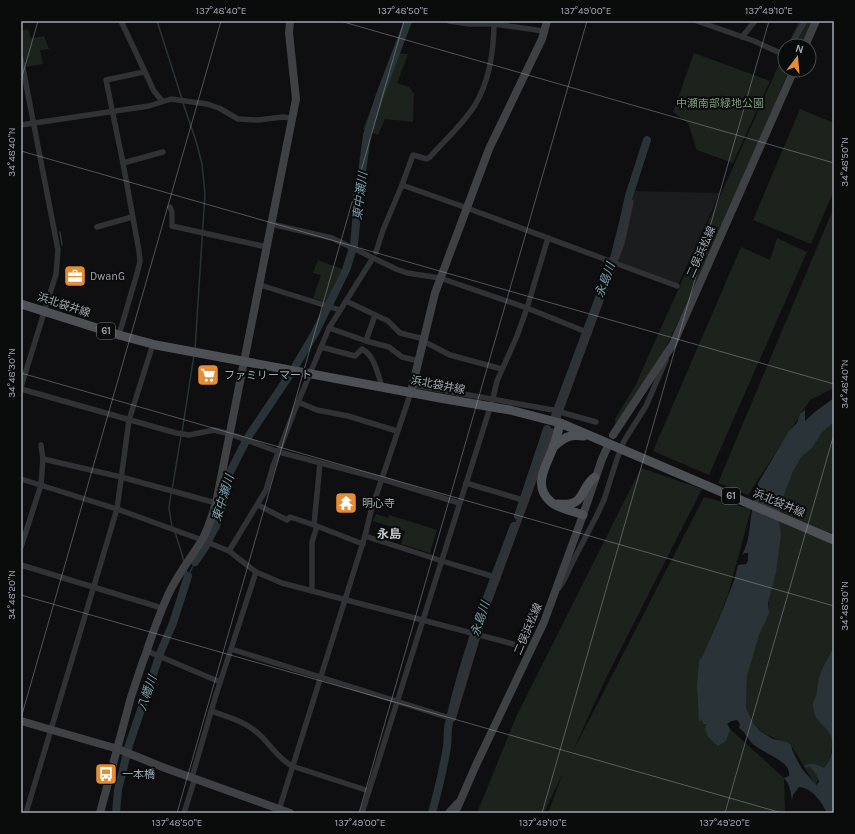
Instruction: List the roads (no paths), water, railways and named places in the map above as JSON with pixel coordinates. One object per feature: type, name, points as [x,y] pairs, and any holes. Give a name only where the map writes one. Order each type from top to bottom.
[{"type":"main road","name":"浜北袋井線","points":[[21,304],[119,335],[153,344],[244,362],[382,386],[412,389],[510,410],[559,416],[604,444],[625,450],[834,540]]},
{"type":"main road","points":[[559,416],[553,448],[542,473],[541,484],[546,496],[552,503],[583,514]]},
{"type":"main road","points":[[553,448],[565,437],[572,435],[584,436],[604,444]]},
{"type":"main road","points":[[552,503],[565,504],[574,502],[582,497],[590,481],[596,477]]},
{"type":"street","points":[[121,21],[144,72],[154,91],[162,101]]},
{"type":"street","points":[[100,813],[120,750],[131,697],[162,608],[184,566],[202,540],[211,520],[216,502],[296,98],[290,21]]},
{"type":"street","points":[[449,21],[470,24],[494,23],[544,31]]},
{"type":"street","points":[[279,811],[363,544],[371,511],[412,389],[440,278],[489,150],[538,48],[547,21]]},
{"type":"street","points":[[697,21],[777,52]]},
{"type":"street","points":[[742,37],[755,21]]},
{"type":"street","points":[[795,38],[805,21]]},
{"type":"street","points":[[809,38],[816,21]]},
{"type":"street","points":[[376,252],[383,230],[413,155],[427,159],[430,157],[467,116],[475,104],[483,87],[492,58],[494,23]]},
{"type":"street","points":[[21,58],[58,250],[56,274],[21,388],[182,434],[189,435],[214,430],[230,434],[279,452],[320,464],[382,479],[459,503]]},
{"type":"street","points":[[119,335],[140,261],[123,163],[106,80],[144,72]]},
{"type":"street","name":"二俣浜松線","points":[[614,435],[670,350],[790,78]]},
{"type":"street","points":[[21,125],[149,106],[171,99],[207,104],[219,108],[238,119],[258,120],[283,117],[292,118]]},
{"type":"street","points":[[123,163],[163,152]]},
{"type":"street","points":[[402,185],[677,286]]},
{"type":"street","points":[[559,416],[587,332],[613,262],[622,244],[631,202]]},
{"type":"street","points":[[170,207],[172,212],[172,226],[267,247]]},
{"type":"street","points":[[97,227],[132,217]]},
{"type":"street","points":[[271,224],[332,238],[408,273],[440,278],[527,308],[587,332]]},
{"type":"street","points":[[492,401],[502,369],[517,336],[527,308],[548,238]]},
{"type":"street","points":[[228,551],[266,490],[309,373],[329,328],[371,261]]},
{"type":"street","points":[[260,285],[340,310]]},
{"type":"street","points":[[346,301],[388,321],[400,333],[424,340],[450,355],[502,369]]},
{"type":"street","points":[[366,341],[375,315]]},
{"type":"street","points":[[329,328],[388,347],[402,357],[418,361]]},
{"type":"street","points":[[26,813],[117,509],[129,420],[153,344]]},
{"type":"street","points":[[321,347],[355,356],[362,349],[369,353],[382,386]]},
{"type":"street","points":[[556,590],[561,586],[566,578],[572,563],[596,517],[604,500],[617,459],[625,450],[624,441],[646,406],[670,350]]},
{"type":"street","points":[[412,389],[554,410],[559,416],[596,422]]},
{"type":"street","points":[[298,402],[317,410],[348,416],[397,431]]},
{"type":"street","points":[[362,813],[489,411]]},
{"type":"street","points":[[231,649],[450,718],[496,577],[552,431]]},
{"type":"street","name":"二俣浜松線","points":[[455,813],[533,646],[556,590],[596,477],[604,444]]},
{"type":"street","points":[[21,547],[41,485],[43,459],[41,445]]},
{"type":"street","points":[[43,459],[121,477],[216,502]]},
{"type":"street","points":[[312,591],[312,542],[316,525],[320,464]]},
{"type":"street","points":[[21,480],[41,485],[170,527],[228,551],[256,572],[282,583],[513,644]]},
{"type":"street","points":[[466,482],[525,501]]},
{"type":"street","points":[[258,505],[287,520],[290,517],[316,525],[363,544]]},
{"type":"street","points":[[365,536],[496,577]]},
{"type":"street","points":[[21,565],[162,608]]},
{"type":"street","points":[[184,813],[194,781],[192,777],[211,711],[256,572]]},
{"type":"street","points":[[147,651],[220,682]]},
{"type":"street","points":[[211,711],[236,719],[247,725],[261,736],[283,761],[292,766],[369,791]]},
{"type":"street","points":[[21,721],[120,750],[279,811],[290,813]]},
{"type":"street","points":[[449,813],[460,801]]},
{"type":"waterway","points":[[157,21],[182,99]]},
{"type":"waterway","name":"東中瀬川","points":[[296,365],[315,333],[346,270],[354,245],[367,135],[380,95],[408,21]]},
{"type":"waterway","points":[[183,103],[202,164],[205,194],[195,349]]},
{"type":"waterway","name":"永島川","points":[[555,416],[615,255],[629,196],[647,140]]},
{"type":"waterway","points":[[60,232],[62,245]]},
{"type":"waterway","points":[[182,432],[194,355]]},
{"type":"waterway","name":"東中瀬川","points":[[209,539],[216,526],[227,478],[248,437],[289,376]]},
{"type":"waterway","name":"永島川","points":[[518,516],[547,429]]},
{"type":"waterway","points":[[172,490],[181,436]]},
{"type":"waterway","points":[[171,493],[169,508],[172,527]]},
{"type":"waterway","name":"永島川","points":[[432,813],[447,747],[449,723],[462,673],[486,599],[514,526]]},
{"type":"waterway","points":[[175,532],[184,561]]},
{"type":"waterway","name":"東中瀬川","points":[[195,562],[206,546]]},
{"type":"waterway","points":[[186,570],[188,576],[195,562]]},
{"type":"waterway","name":"八幡川","points":[[116,813],[118,790],[129,745],[161,651],[173,623],[188,576]]},
{"type":"place","name":"DwanG","points":[[75,276]]},
{"type":"place","name":"ファミリーマート","points":[[208,375]]},
{"type":"place","name":"明心寺","points":[[346,503]]},
{"type":"place","name":"一本橋","points":[[106,774]]},
{"type":"district","name":"永島","points":[[389,534]]},
{"type":"park label","name":"中瀬南部緑地公園","points":[[720,103]]}]
